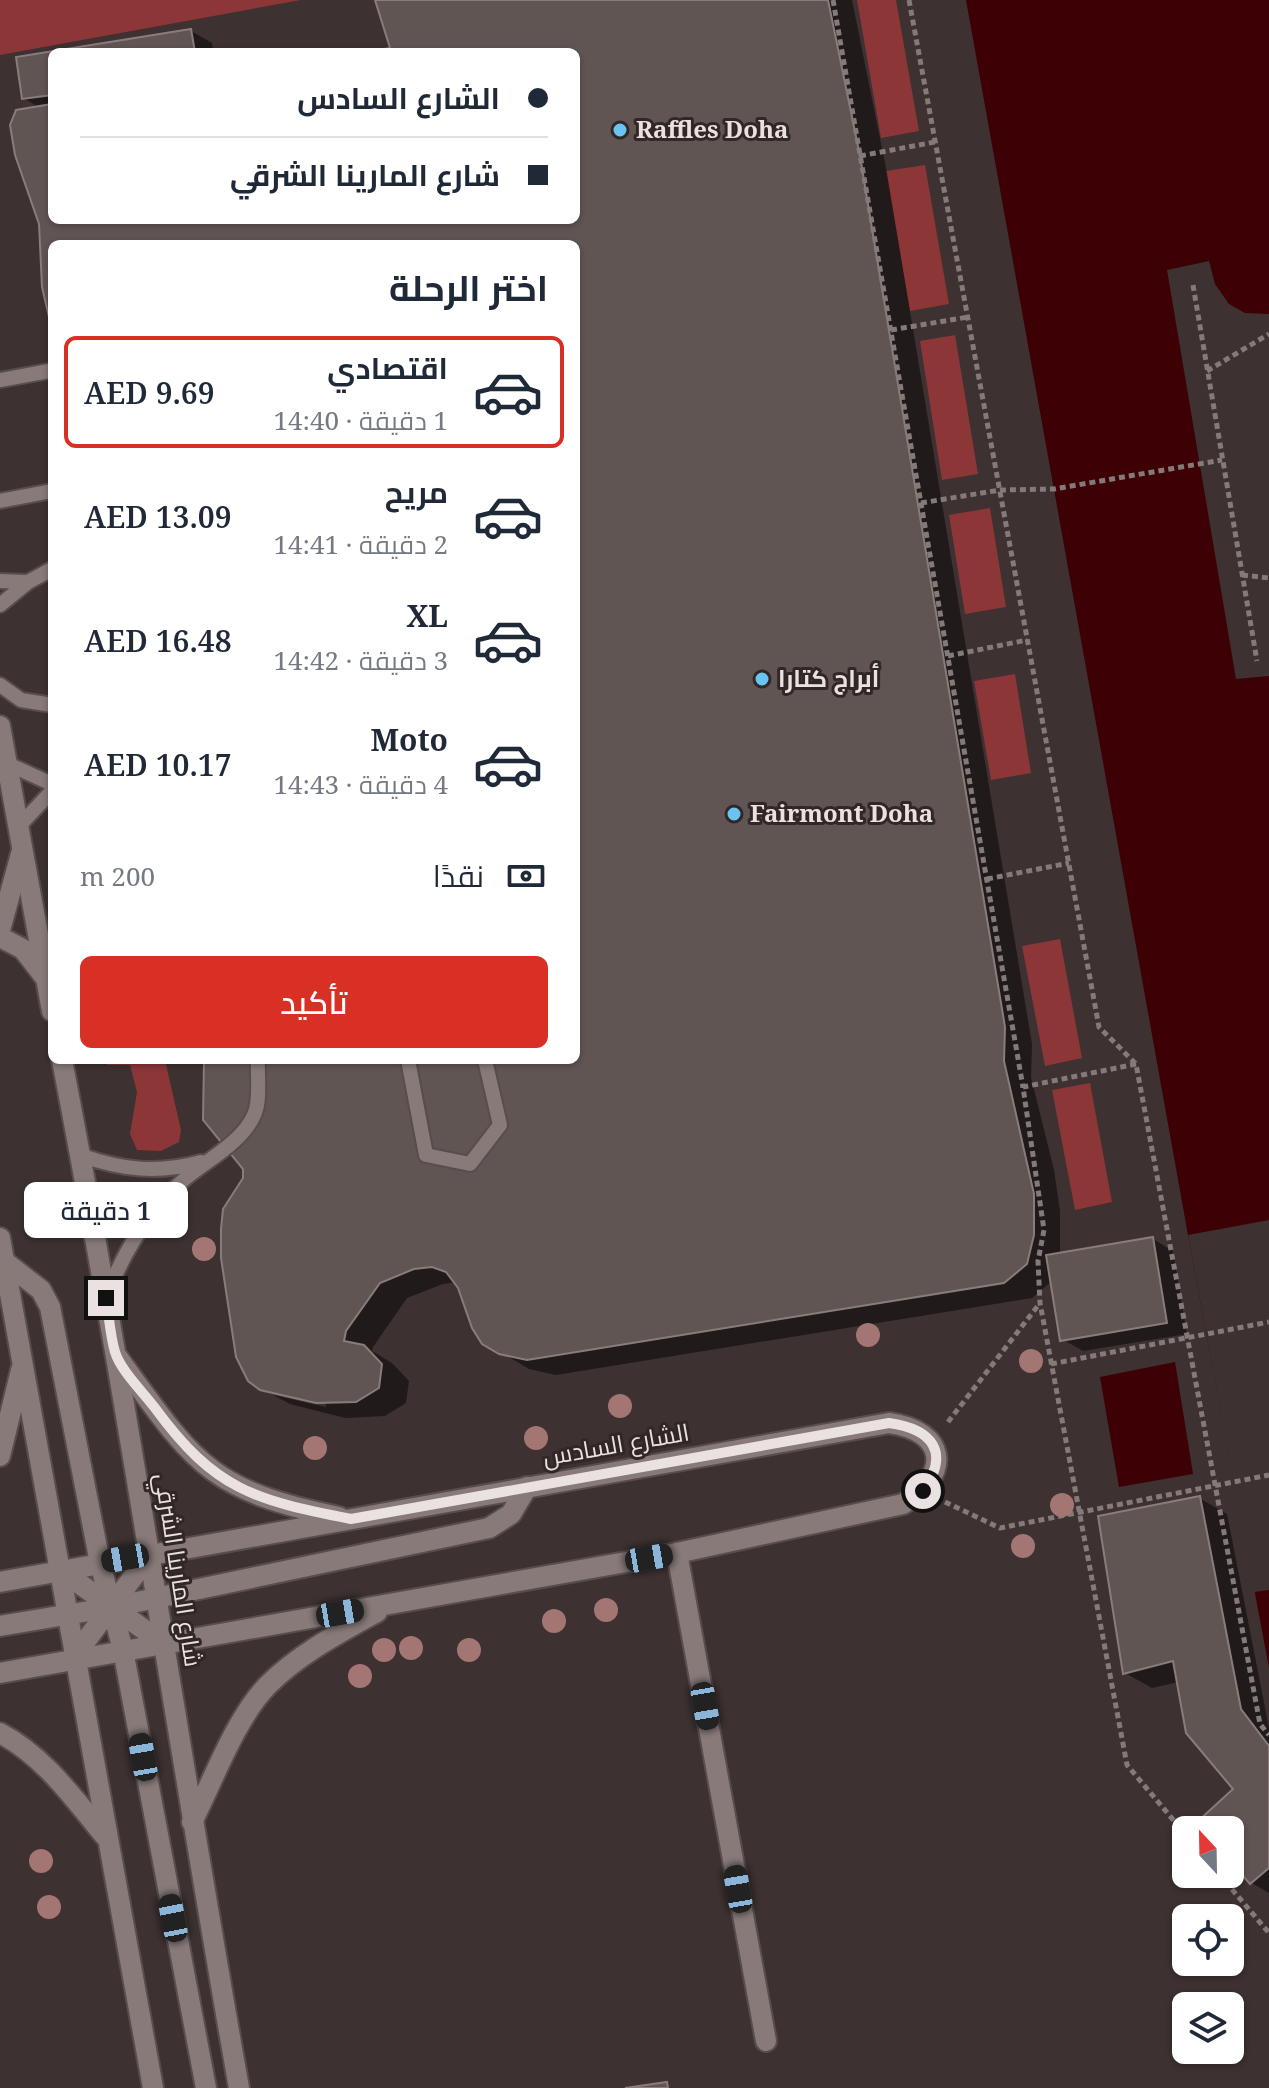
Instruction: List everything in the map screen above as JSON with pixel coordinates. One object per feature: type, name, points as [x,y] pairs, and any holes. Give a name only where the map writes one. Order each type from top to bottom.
[{"type":"street","points":[[0,726],[48,990]]},
{"type":"street","points":[[0,930],[23,846]]},
{"type":"street","points":[[0,937],[23,949],[46,979]]},
{"type":"street","name":"شارع المارينا الشرقي","points":[[63,1064],[151,1553],[192,1822],[239,2088]]},
{"type":"street","points":[[0,1238],[73,1658],[153,2088]]},
{"type":"street","points":[[5,1262],[41,1290],[50,1307],[100,1563],[123,1650],[206,2088]]},
{"type":"street","points":[[116,1355],[182,1445],[212,1473],[257,1497],[351,1519]]},
{"type":"street","points":[[0,1456],[23,1362]]},
{"type":"street","name":"الشارع السادس","points":[[0,1582],[889,1423],[911,1426],[924,1433],[932,1443]]},
{"type":"street","points":[[0,1673],[677,1553],[903,1504],[923,1491],[934,1475],[937,1455],[932,1443]]},
{"type":"street","points":[[0,1626],[113,1607],[489,1528],[511,1514],[527,1487]]},
{"type":"street","points":[[73,1658],[151,1553]]},
{"type":"street","points":[[677,1553],[766,2041]]},
{"type":"street","points":[[60,1570],[163,1643]]},
{"type":"street","points":[[192,1822],[243,1723],[267,1686],[335,1635],[393,1603]]},
{"type":"street","points":[[0,1733],[24,1747],[60,1781],[107,1838]]},
{"type":"lane","points":[[0,380],[48,371]]},
{"type":"lane","points":[[0,501],[48,492]]},
{"type":"lane","points":[[0,605],[28,582],[48,571]]},
{"type":"lane","points":[[0,581],[28,582]]},
{"type":"lane","points":[[0,685],[21,700],[48,704]]},
{"type":"lane","points":[[8,764],[48,782]]},
{"type":"lane","points":[[20,825],[48,795]]},
{"type":"lane","points":[[106,1298],[116,1271],[146,1220],[186,1178],[225,1148],[255,1114],[258,1064]]},
{"type":"lane","points":[[409,1064],[426,1155],[470,1164],[500,1125],[486,1064]]},
{"type":"lane","points":[[80,1155],[111,1166],[144,1171],[177,1169],[209,1160]]},
{"type":"path","points":[[833,0],[1023,1087],[1044,1230],[1038,1261],[1040,1303],[1051,1364],[1127,1765],[1172,1818]]},
{"type":"path","points":[[909,0],[1099,1027],[1136,1064],[1260,1724],[1269,1735]]},
{"type":"path","points":[[860,156],[935,142]]},
{"type":"path","points":[[1193,285],[1257,661]]},
{"type":"path","points":[[891,330],[968,317]]},
{"type":"path","points":[[1207,371],[1269,334]]},
{"type":"path","points":[[921,503],[1000,490],[1054,489],[1222,460]]},
{"type":"path","points":[[1242,575],[1269,578]]},
{"type":"path","points":[[948,656],[1027,640]]},
{"type":"path","points":[[987,879],[1069,862]]},
{"type":"path","points":[[1023,1087],[1136,1064]]},
{"type":"path","points":[[932,1443],[1040,1303]]},
{"type":"path","points":[[1051,1364],[1269,1322]]},
{"type":"path","points":[[923,1491],[1000,1528],[1269,1475]]},
{"type":"path","points":[[1231,1888],[1269,1933]]},
{"type":"shaded area","points":[[0,0],[301,0],[0,55]]},
{"type":"shaded area","points":[[857,0],[896,0],[919,131],[881,138]]},
{"type":"shaded area","points":[[966,0],[1269,0],[1269,1668],[1188,1235]]},
{"type":"shaded area","points":[[925,165],[949,304],[910,311],[886,171]]},
{"type":"shaded area","points":[[955,335],[978,474],[942,480],[920,341]]},
{"type":"shaded area","points":[[990,508],[1006,607],[965,614],[949,515]]},
{"type":"shaded area","points":[[1015,674],[1031,773],[991,780],[974,681]]},
{"type":"shaded area","points":[[1060,939],[1082,1058],[1045,1066],[1022,946]]},
{"type":"shaded area","points":[[166,1064],[181,1130],[179,1142],[161,1151],[137,1150],[130,1134],[137,1092],[130,1065],[107,1065]]},
{"type":"shaded area","points":[[1090,1083],[1112,1202],[1075,1210],[1052,1090]]},
{"type":"shaded area","points":[[1175,1362],[1193,1474],[1119,1487],[1100,1377]]},
{"type":"pier","points":[[1209,261],[1215,284],[1229,304],[1245,313],[1269,314],[1269,676],[1236,679],[1167,270]]},
{"type":"pier","points":[[1269,1220],[1269,1590],[1254,1592],[1188,1235]]},
{"type":"building","name":"أبراج كتارا","points":[[375,0],[828,0],[860,156],[1005,1027],[1004,1061],[1034,1194],[1034,1235],[1027,1264],[1004,1283],[527,1360],[499,1354],[482,1344],[472,1328],[458,1288],[446,1272],[432,1267],[414,1269],[380,1283],[346,1331],[344,1341],[364,1345],[382,1364],[379,1388],[356,1402],[316,1403],[260,1390],[248,1381],[236,1357],[221,1258],[221,1229],[223,1209],[243,1178],[243,1169],[203,1120],[204,1064],[580,1064],[580,240],[48,240],[48,313],[42,287],[39,224],[15,155],[10,125],[16,110],[48,105],[48,224],[580,224],[580,48],[390,48]]},
{"type":"building","points":[[191,29],[194,48],[72,48]]},
{"type":"building","points":[[48,52],[48,96],[22,99],[16,57]]},
{"type":"building","points":[[1153,1237],[1167,1323],[1060,1341],[1046,1255]]},
{"type":"building","points":[[1200,1496],[1241,1709],[1269,1746],[1269,1868],[1250,1884],[1244,1877],[1244,1816],[1204,1816],[1233,1789],[1186,1733],[1173,1661],[1123,1674],[1098,1516]]},
{"type":"building","points":[[667,2082],[668,2088],[625,2088]]},
{"type":"place","name":"Raffles Doha","points":[[620,130]]},
{"type":"place","name":"أبراج كتارا","points":[[762,679]]},
{"type":"place","name":"Fairmont Doha","points":[[734,814]]},
{"type":"route","points":[[106,1298],[116,1355],[182,1445],[223,1480],[257,1497],[289,1507],[351,1519],[889,1423],[911,1426],[924,1433],[932,1443],[937,1455],[934,1475],[923,1491]]}]
